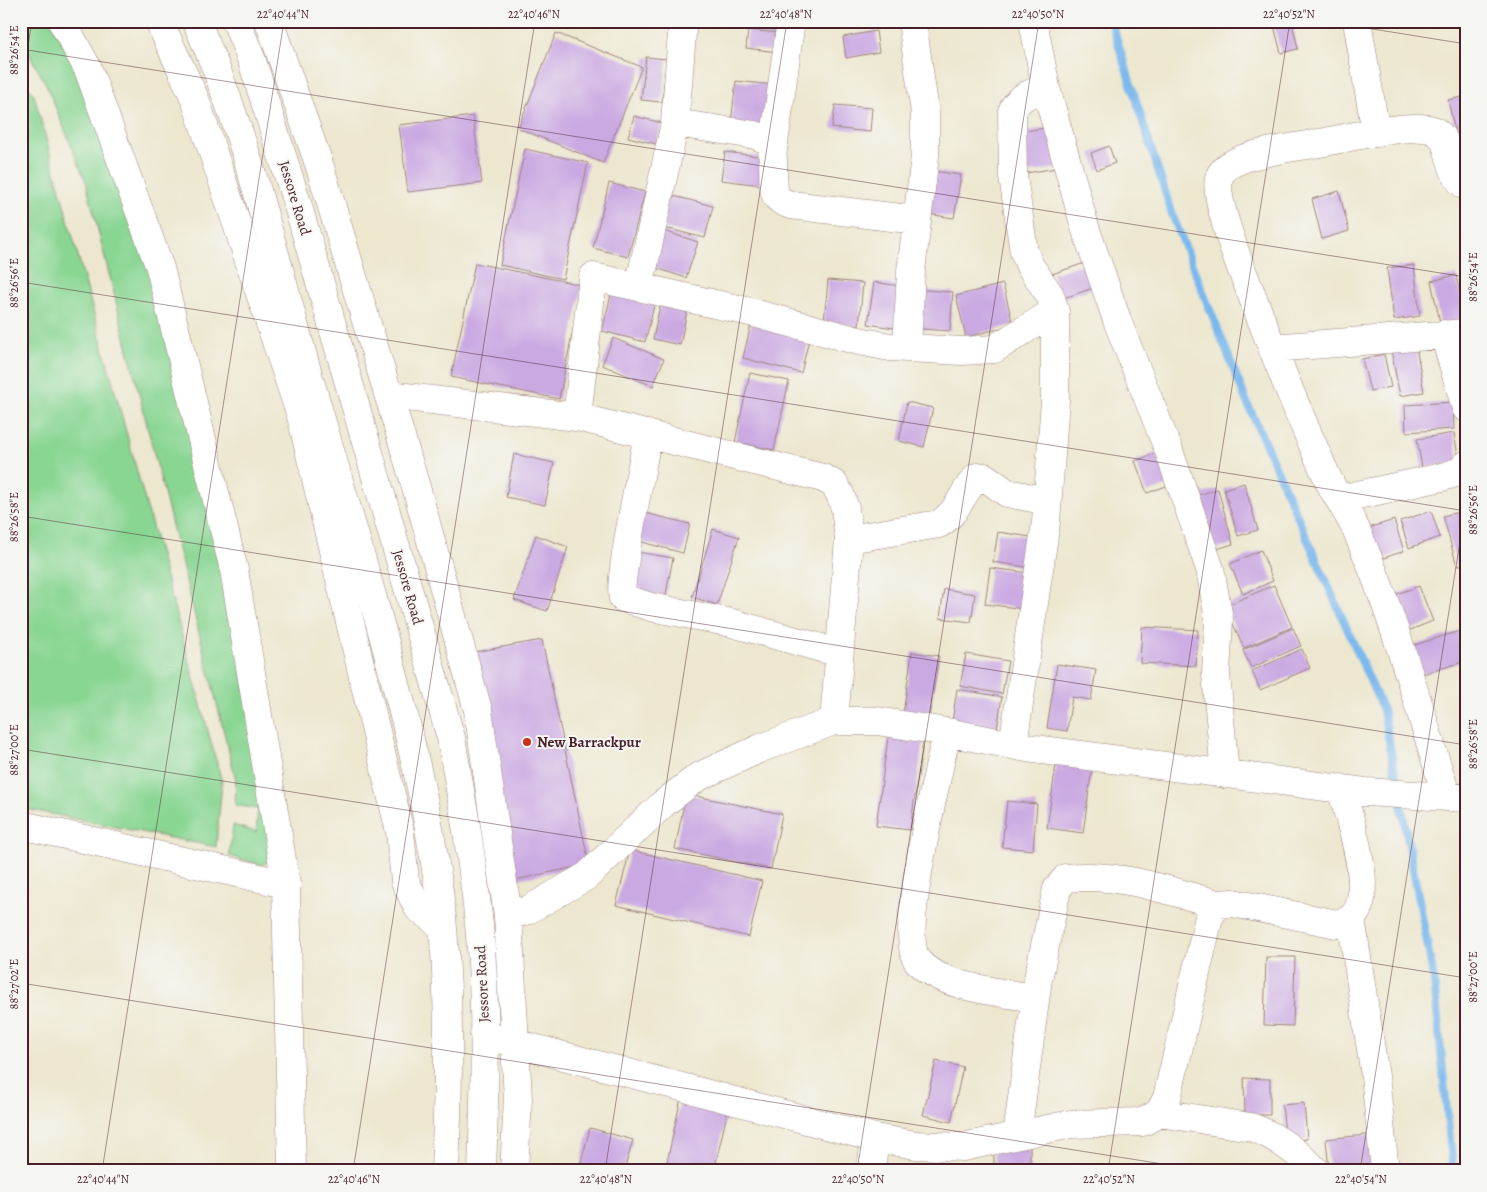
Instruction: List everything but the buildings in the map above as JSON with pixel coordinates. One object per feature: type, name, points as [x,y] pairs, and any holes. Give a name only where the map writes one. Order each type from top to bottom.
[{"type":"main road","points":[[62,21],[88,69],[160,268],[234,570],[286,884],[292,1171]]},
{"type":"main road","points":[[159,21],[195,99],[301,416],[400,832],[405,881],[418,908],[442,926]]},
{"type":"main road","points":[[196,21],[227,98],[249,168],[412,739],[429,825],[442,926],[448,1045],[445,1171]]},
{"type":"main road","name":"Jessore Road","points":[[236,21],[252,61],[298,206],[451,738],[464,810],[479,926],[484,1035],[482,1171]]},
{"type":"main road","points":[[269,21],[320,166],[478,710],[508,916],[518,1099],[514,1171]]},
{"type":"main road","points":[[639,287],[674,123],[683,21]]},
{"type":"main road","points":[[790,21],[773,150],[775,193],[780,201],[810,208],[917,220]]},
{"type":"main road","points":[[907,348],[911,271],[925,156],[925,113],[912,21]]},
{"type":"main road","points":[[1033,21],[1046,88],[1085,227],[1118,323],[1169,451],[1210,570],[1219,619],[1216,684],[1225,774]]},
{"type":"main road","points":[[1357,21],[1376,133]]},
{"type":"main road","points":[[1013,745],[1048,501],[1055,400],[1055,312],[1050,295],[1030,266],[1024,252],[1013,176],[1012,112],[1015,103],[1023,97],[1046,88]]},
{"type":"main road","points":[[674,123],[755,135],[770,141],[773,150]]},
{"type":"main road","points":[[508,916],[528,910],[587,876],[664,803],[698,777],[761,748],[834,721],[877,721],[1013,745],[1225,774],[1353,790],[1446,797],[1399,645],[1358,532],[1339,499],[1272,348],[1242,270],[1220,204],[1218,179],[1228,164],[1256,155],[1376,133],[1418,128],[1433,130],[1440,136],[1446,146],[1452,170],[1458,181],[1466,186]]},
{"type":"main road","points":[[577,417],[593,277],[746,311],[859,342],[907,348],[962,352],[994,349],[1055,312]]},
{"type":"main road","points":[[1272,348],[1455,334],[1466,408]]},
{"type":"main road","points":[[388,395],[577,417],[823,478],[834,484],[845,508],[849,539],[834,721]]},
{"type":"main road","points":[[648,434],[624,567],[621,592],[623,598],[651,607],[732,623],[839,653]]},
{"type":"main road","points":[[1339,499],[1442,477],[1459,472],[1466,465]]},
{"type":"main road","points":[[849,539],[939,524],[948,518],[969,485],[977,477],[985,477],[1007,493],[1048,501]]},
{"type":"main road","points":[[947,732],[914,894],[912,939],[917,960],[930,972],[961,985],[1035,998]]},
{"type":"main road","points":[[1017,1135],[1035,998],[1056,888],[1066,878],[1110,876],[1218,904],[1233,903],[1337,924],[1351,918],[1359,906],[1362,887],[1353,790]]},
{"type":"main road","points":[[21,825],[286,884]]},
{"type":"main road","points":[[484,1035],[875,1138],[916,1145],[963,1147],[1071,1124],[1143,1122],[1159,1113],[1167,1098],[1209,917],[1218,904]]},
{"type":"main road","points":[[1351,918],[1375,1076],[1385,1171]]},
{"type":"main road","points":[[1159,1113],[1266,1132],[1316,1171]]},
{"type":"main road","points":[[870,1171],[875,1138]]},
{"type":"green space","points":[[21,21],[50,21],[81,75],[151,274],[225,567],[273,858],[262,865],[229,856],[233,825],[256,832],[258,809],[235,805],[236,780],[86,182],[46,84],[21,40]]},
{"type":"green space","points":[[21,75],[34,95],[222,782],[216,847],[21,808]]},
{"type":"waterway","points":[[1111,21],[1172,214],[1246,400],[1383,710],[1398,788]]},
{"type":"waterway","points":[[1400,799],[1434,980],[1453,1171]]},
{"type":"place","name":"New Barrackpur","points":[[527,742]]}]
